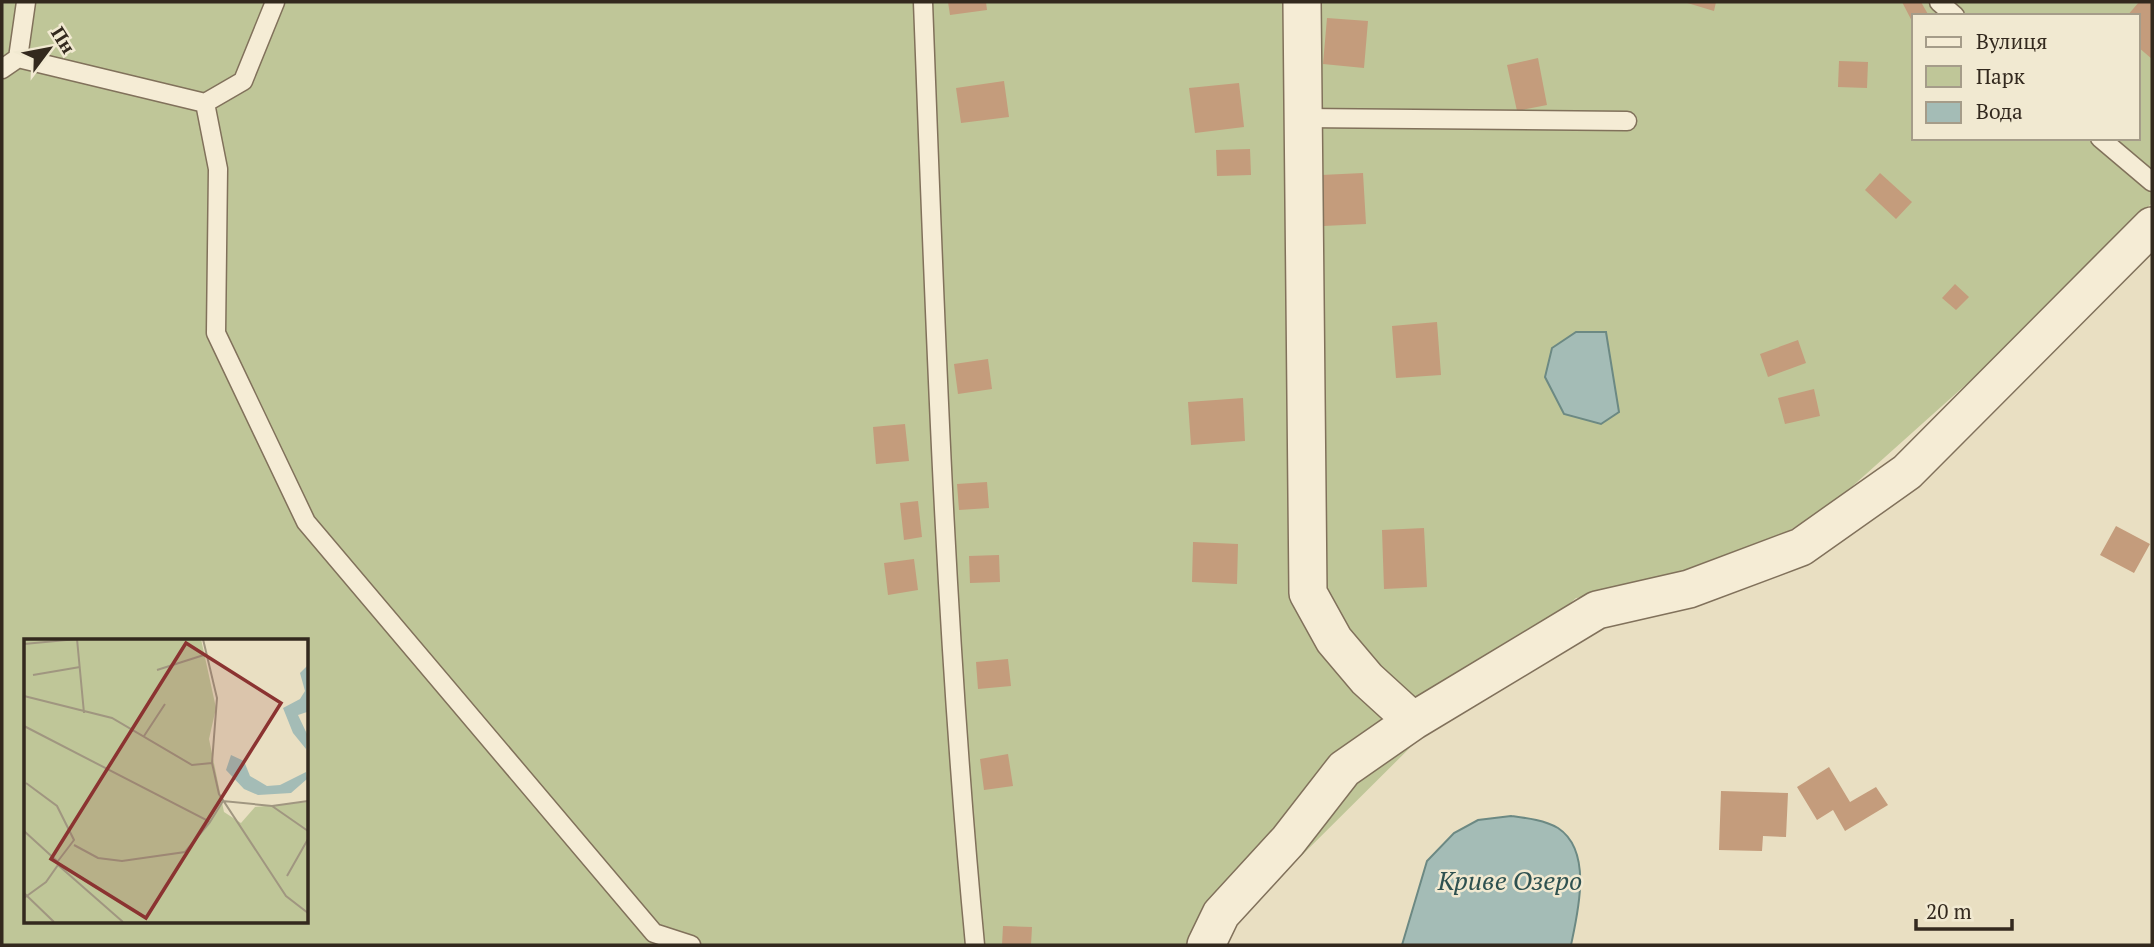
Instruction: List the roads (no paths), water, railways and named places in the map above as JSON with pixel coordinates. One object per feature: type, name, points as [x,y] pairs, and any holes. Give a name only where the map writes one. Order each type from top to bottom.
[{"type":"street","points":[[1302,2],[1308,593],[1335,640],[1367,679],[1413,721]]},
{"type":"street","points":[[1206,945],[1221,914],[1289,841],[1344,769],[1413,721],[1597,610],[1689,589],[1801,547],[1907,472],[2152,226]]},
{"type":"lane","points":[[2,69],[18,58],[26,2]]},
{"type":"lane","points":[[18,58],[205,103],[243,81],[275,2]]},
{"type":"lane","points":[[923,2],[939,432],[962,817],[975,945]]},
{"type":"lane","points":[[1939,2],[1953,14]]},
{"type":"lane","points":[[205,103],[218,169],[216,333],[306,522],[654,933],[691,945]]},
{"type":"lane","points":[[1304,118],[1627,121]]},
{"type":"lane","points":[[2102,140],[2152,182]]},
{"type":"water","points":[[1576,332],[1606,332],[1619,412],[1601,424],[1564,414],[1545,377],[1552,348]]},
{"type":"water","name":"Криве Озеро","points":[[1511,816],[1553,825],[1569,838],[1576,851],[1580,883],[1571,945],[1402,945],[1427,861],[1454,833],[1478,820]]}]
